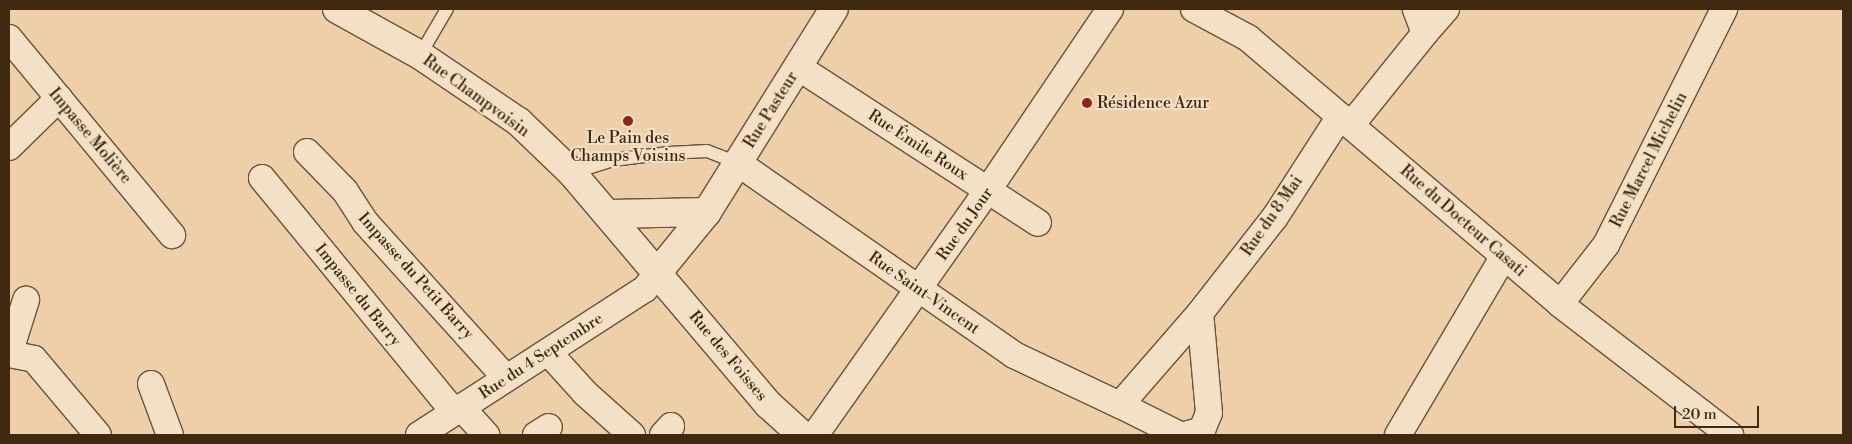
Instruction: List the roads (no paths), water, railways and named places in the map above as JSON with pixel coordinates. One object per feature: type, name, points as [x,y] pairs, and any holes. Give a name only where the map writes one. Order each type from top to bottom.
[{"type":"main road","name":"Rue Champvoisin","points":[[337,9],[420,55],[519,122],[572,173],[658,272]]},
{"type":"main road","name":"Rue Pasteur","points":[[658,272],[707,212],[834,9]]},
{"type":"main road","points":[[609,214],[707,212]]},
{"type":"main road","name":"Rue des Foisses","points":[[658,272],[769,404],[802,435]]},
{"type":"street","name":"Rue du Jour","points":[[815,435],[988,190],[1110,9]]},
{"type":"street","name":"Rue du Docteur Casati","points":[[1194,9],[1248,38],[1560,304],[1730,435]]},
{"type":"street","points":[[1416,9],[1425,33]]},
{"type":"street","name":"Rue du 8 Mai","points":[[1120,405],[1200,313],[1275,217],[1345,120],[1446,9]]},
{"type":"street","name":"Rue Marcel Michelin","points":[[1560,304],[1606,246],[1724,9]]},
{"type":"street","name":"Impasse Molière","points":[[9,38],[172,235]]},
{"type":"street","name":"Rue Émile Roux","points":[[798,67],[1038,223]]},
{"type":"street","points":[[9,147],[58,98]]},
{"type":"street","name":"Impasse du Petit Barry","points":[[307,152],[339,184],[365,222],[506,378]]},
{"type":"street","name":"Rue Saint-Vincent","points":[[738,163],[1014,356],[1120,405]]},
{"type":"street","name":"Impasse du Barry","points":[[262,178],[458,410],[486,435]]},
{"type":"street","points":[[1398,435],[1504,256]]},
{"type":"street","name":"Rue du 4 Septembre","points":[[418,435],[644,289],[658,272]]},
{"type":"street","points":[[26,300],[9,354],[34,358],[98,435]]},
{"type":"street","points":[[1185,435],[1202,430],[1209,413],[1200,313]]},
{"type":"street","points":[[548,352],[585,393],[632,435]]},
{"type":"street","points":[[151,384],[170,435]]},
{"type":"street","points":[[1120,405],[1180,435]]},
{"type":"lane","points":[[420,55],[447,9]]},
{"type":"lane","points":[[572,173],[613,160],[669,153],[707,151],[738,163]]},
{"type":"place","name":"Résidence Azur","points":[[1087,103]]},
{"type":"place","name":"Le Pain des Champs Voisins","points":[[628,121]]}]
